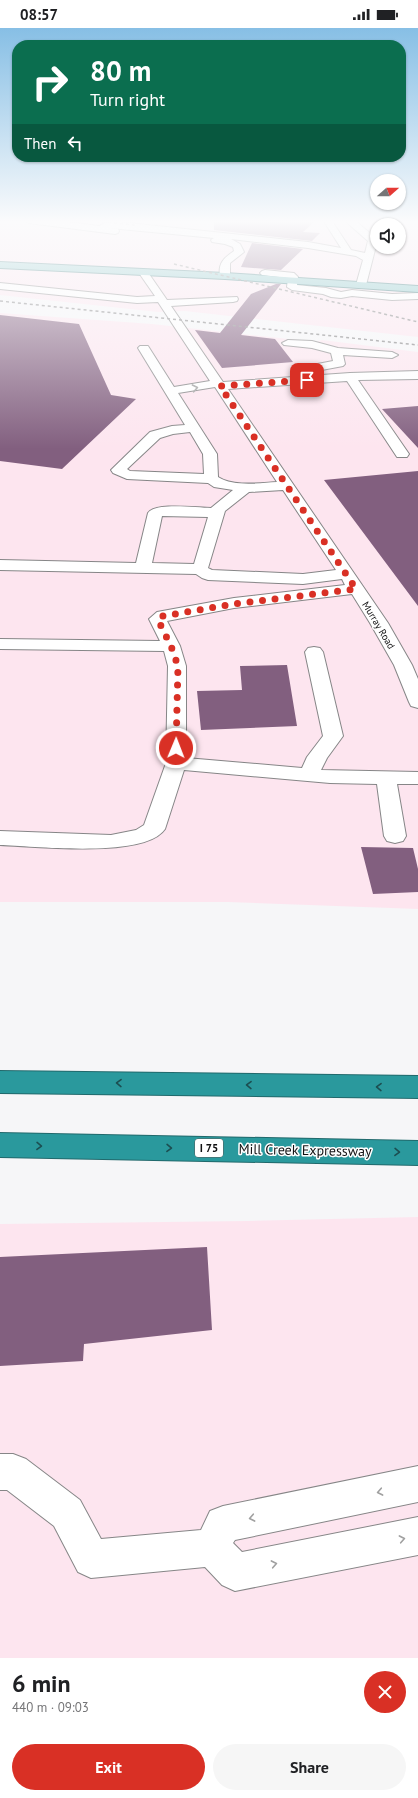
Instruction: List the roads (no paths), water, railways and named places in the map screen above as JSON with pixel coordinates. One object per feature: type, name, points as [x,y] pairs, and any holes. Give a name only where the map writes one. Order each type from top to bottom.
[{"type":"highway","points":[[0,1082],[418,1087]]},
{"type":"highway","name":"Mill Creek Expressway","points":[[0,1145],[418,1152]]},
{"type":"street","points":[[99,296],[163,301],[233,299]]},
{"type":"street","points":[[133,296],[137,300]]},
{"type":"street","name":"Murray Road","points":[[160,296],[379,623],[399,659],[418,702]]},
{"type":"street","points":[[388,296],[399,296]]},
{"type":"street","points":[[288,343],[323,345],[336,351],[392,355]]},
{"type":"street","points":[[144,348],[210,454],[211,480]]},
{"type":"street","points":[[171,391],[219,384],[263,373],[339,364],[336,351]]},
{"type":"street","points":[[219,384],[418,375]]},
{"type":"street","points":[[350,377],[402,454]]},
{"type":"street","points":[[194,428],[172,430],[155,435],[118,470],[127,475],[211,480],[219,484],[245,488],[287,486]]},
{"type":"street","points":[[200,569],[218,509],[245,488]]},
{"type":"street","points":[[143,568],[155,513],[158,511],[217,513]]},
{"type":"street","points":[[0,565],[200,569],[208,576],[352,582]]},
{"type":"street","points":[[0,838],[111,842],[142,836],[154,829],[176,763],[178,666],[171,646],[158,620],[163,616],[352,582]]},
{"type":"street","points":[[0,644],[171,646]]},
{"type":"street","points":[[309,775],[317,757],[333,736],[314,652]]},
{"type":"street","points":[[176,763],[330,777],[418,778]]},
{"type":"street","points":[[386,777],[395,836]]},
{"type":"street","points":[[0,1472],[13,1472],[67,1513],[91,1559],[212,1548]]},
{"type":"street","points":[[212,1548],[223,1524],[418,1484]]},
{"type":"street","points":[[212,1548],[235,1572],[418,1536]]},
{"type":"railway","points":[[309,296],[418,322]]},
{"type":"railway","points":[[0,301],[418,345]]}]
